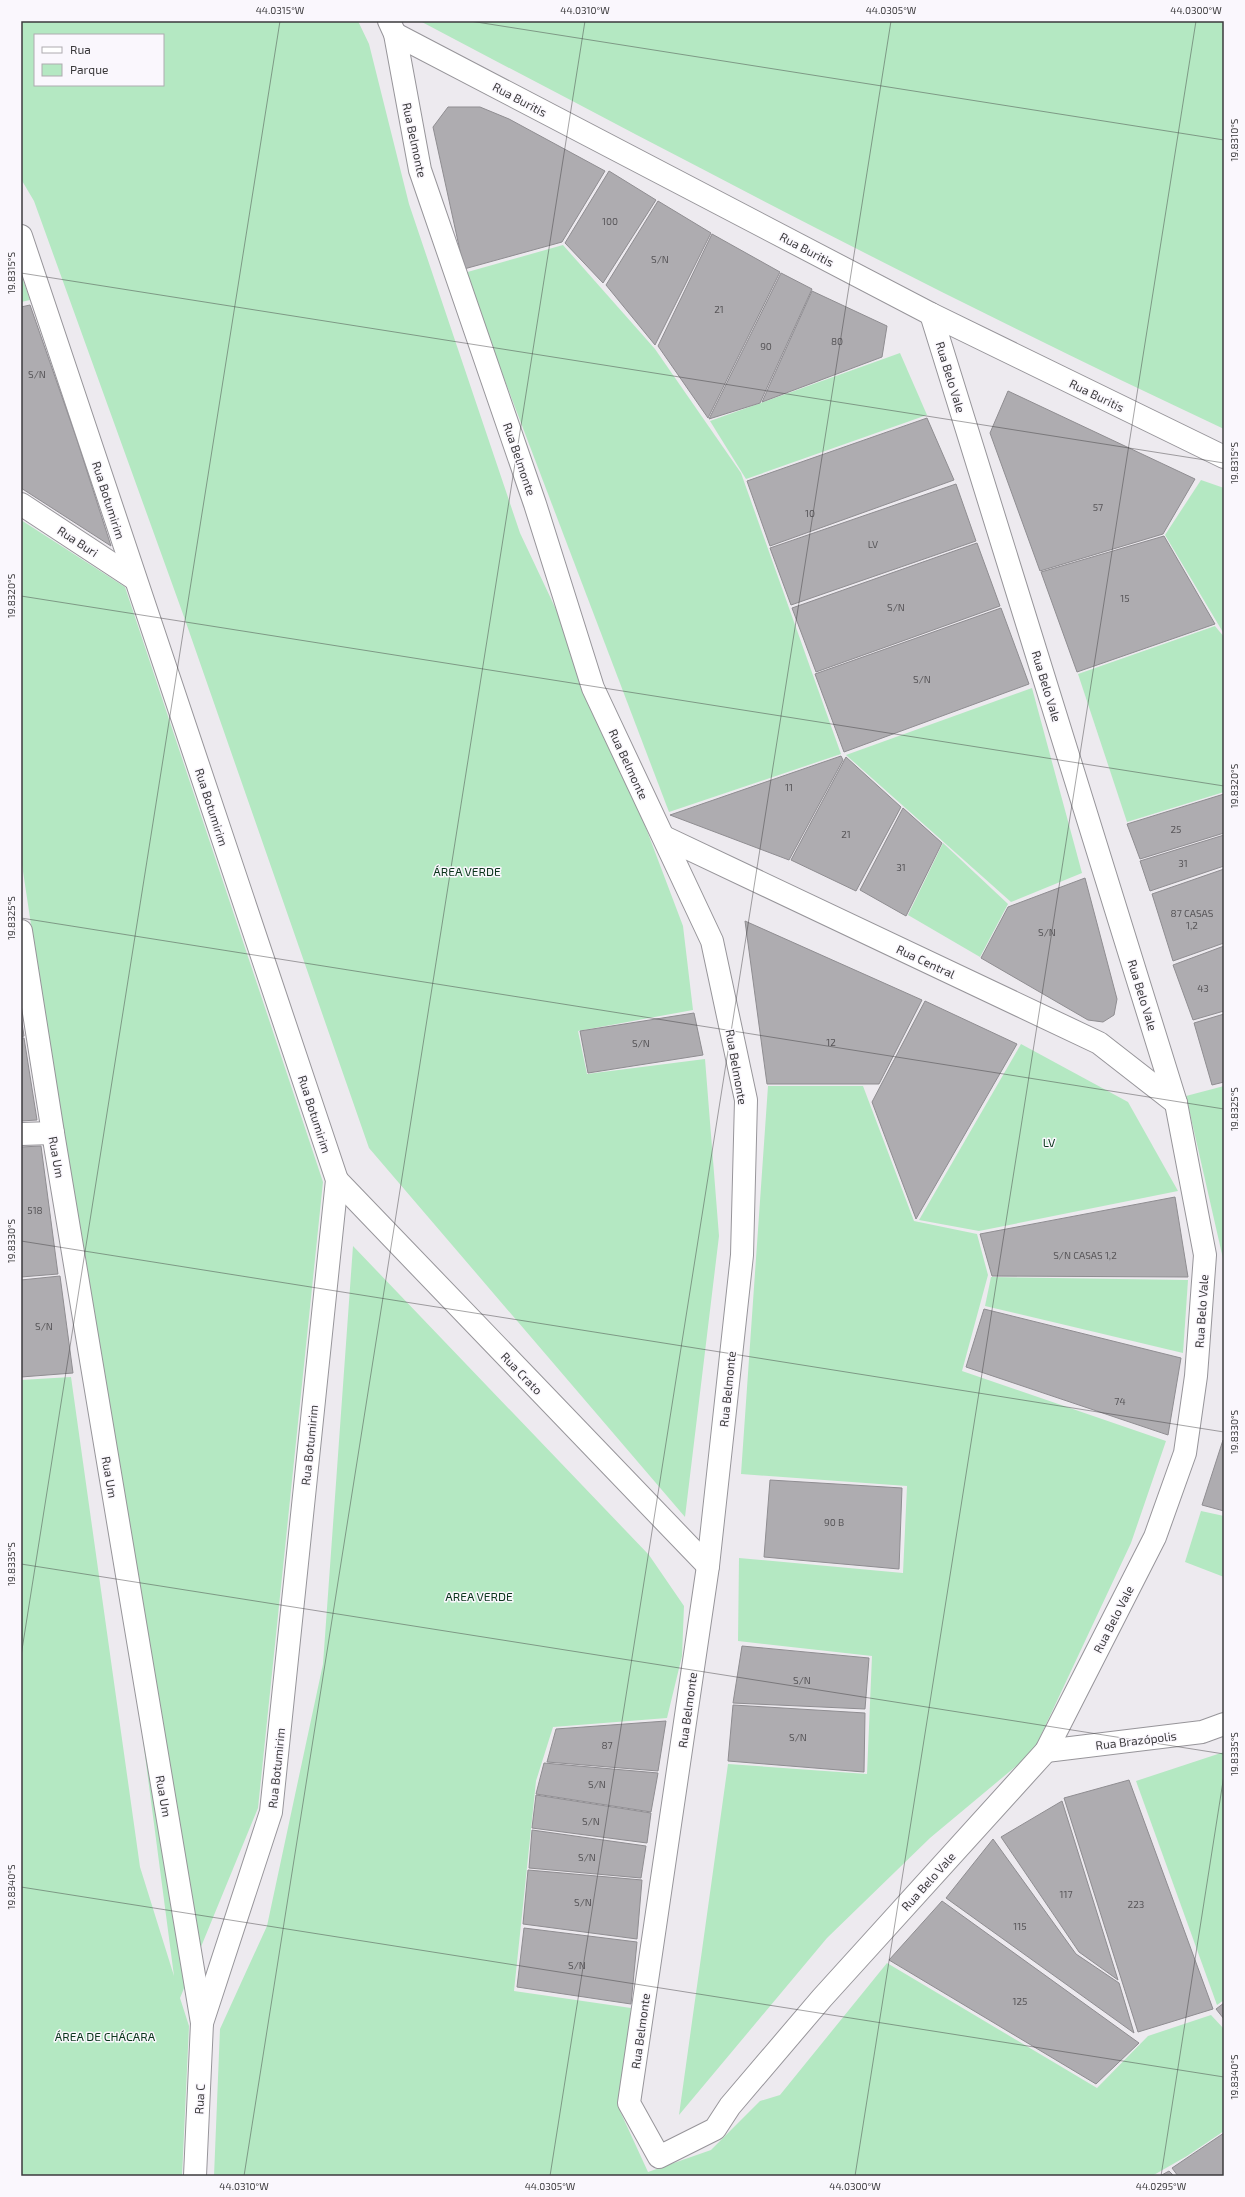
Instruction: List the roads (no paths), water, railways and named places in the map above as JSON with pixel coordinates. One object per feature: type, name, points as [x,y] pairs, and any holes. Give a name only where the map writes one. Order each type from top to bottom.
[{"type":"street","name":"Rua Buritis","points":[[392,27],[931,314],[1224,457]]},
{"type":"street","name":"Rua Belmonte","points":[[392,27],[420,170],[535,504],[593,688],[712,941],[746,1100],[742,1255],[708,1566],[629,2103],[659,2157]]},
{"type":"street","name":"Rua Botumirim","points":[[21,236],[336,1180],[271,1812],[202,2023]]},
{"type":"street","name":"Rua Belo Vale","points":[[659,2157],[715,2129],[730,2106],[822,1998],[1046,1751],[1155,1537],[1185,1453],[1196,1376],[1205,1255],[1176,1102],[931,314]]},
{"type":"street","name":"Rua Buri","points":[[21,504],[135,579]]},
{"type":"street","name":"Rua Central","points":[[664,837],[1099,1042],[1176,1102]]},
{"type":"street","name":"Rua Um","points":[[21,931],[52,1133],[202,2023]]},
{"type":"street","points":[[21,1134],[52,1133]]},
{"type":"street","name":"Rua Crato","points":[[336,1180],[708,1566]]},
{"type":"street","name":"Rua Brazópolis","points":[[1046,1751],[1202,1732],[1224,1724]]},
{"type":"street","name":"Rua C","points":[[195,2176],[202,2023]]},
{"type":"park label","name":"ÁREA VERDE","points":[[467,871]]},
{"type":"park label","name":"LV","points":[[1049,1142]]},
{"type":"park label","name":"AREA VERDE","points":[[479,1596]]},
{"type":"park label","name":"ÁREA DE CHÁCARA","points":[[105,2036]]}]
